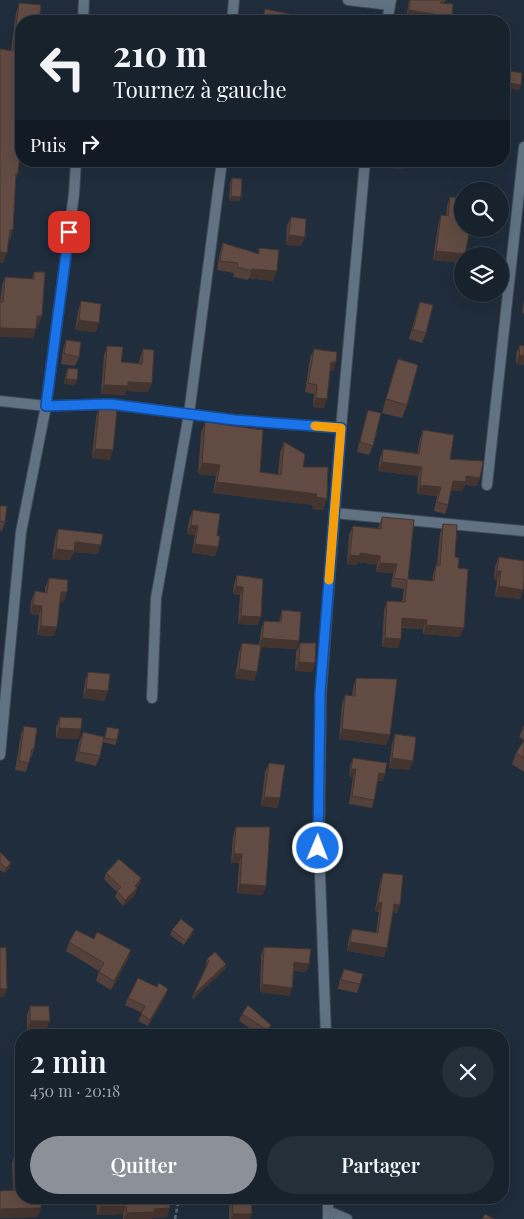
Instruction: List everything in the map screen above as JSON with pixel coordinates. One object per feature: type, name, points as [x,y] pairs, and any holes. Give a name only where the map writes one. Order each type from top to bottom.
[{"type":"street","points":[[83,15],[84,0]]},
{"type":"street","points":[[233,15],[234,0]]},
{"type":"street","points":[[348,0],[391,2],[388,15]]},
{"type":"street","points":[[487,485],[524,147]]},
{"type":"street","points":[[0,754],[21,532],[46,406],[74,194],[76,167]]},
{"type":"street","points":[[152,698],[156,598],[189,414],[221,167]]},
{"type":"street","points":[[326,1029],[318,848],[320,693],[364,167]]},
{"type":"street","points":[[0,401],[46,406],[110,404],[189,414],[341,428]]},
{"type":"street","points":[[334,513],[524,531]]},
{"type":"street","points":[[328,1215],[347,1219]]},
{"type":"path","points":[[175,1219],[178,1204]]},
{"type":"building","points":[[410,0],[443,0],[440,3],[453,4],[452,15],[409,10]]},
{"type":"building","points":[[19,3],[41,5],[40,15],[18,15]]},
{"type":"building","points":[[265,9],[295,15],[264,15]]},
{"type":"building","points":[[15,35],[15,167],[19,167],[18,173],[16,173],[13,230],[10,230],[7,253],[0,252],[0,49],[13,51]]},
{"type":"building","points":[[510,71],[522,73],[521,85],[510,83]]},
{"type":"building","points":[[232,178],[242,179],[241,197],[231,196]]},
{"type":"building","points":[[450,197],[454,197],[454,237],[468,237],[466,247],[454,247],[454,253],[436,251],[441,215],[448,216]]},
{"type":"building","points":[[291,217],[306,219],[305,237],[289,235]]},
{"type":"building","points":[[223,243],[259,254],[259,248],[279,250],[277,271],[252,269],[252,271],[237,267],[238,263],[220,261]]},
{"type":"building","points":[[34,272],[45,272],[42,316],[37,316],[36,329],[0,328],[0,302],[3,302],[5,277],[34,279]]},
{"type":"building","points":[[81,301],[101,304],[99,323],[79,320]]},
{"type":"building","points":[[420,302],[433,305],[426,333],[413,330]]},
{"type":"building","points":[[66,340],[81,342],[79,357],[64,354]]},
{"type":"building","points":[[520,345],[524,346],[524,356],[519,355]]},
{"type":"building","points":[[107,346],[123,347],[121,362],[142,364],[143,349],[154,350],[152,383],[128,382],[128,386],[104,385]]},
{"type":"building","points":[[314,349],[337,352],[336,362],[331,362],[327,399],[316,398],[317,385],[308,383]]},
{"type":"building","points":[[398,359],[418,365],[407,405],[386,399]]},
{"type":"building","points":[[68,368],[78,369],[77,380],[66,379]]},
{"type":"building","points":[[99,408],[117,410],[113,450],[95,449]]},
{"type":"building","points":[[368,410],[381,413],[373,446],[360,442]]},
{"type":"building","points":[[205,422],[263,430],[260,472],[281,475],[284,442],[305,454],[303,467],[328,467],[327,499],[316,497],[317,494],[217,482],[220,465],[202,463]]},
{"type":"building","points":[[423,430],[454,435],[450,459],[483,461],[480,478],[466,476],[466,482],[453,481],[448,505],[437,502],[441,487],[420,485],[422,467],[382,462],[383,449],[419,454]]},
{"type":"building","points":[[0,506],[7,506],[5,522],[0,521]]},
{"type":"building","points":[[193,510],[220,514],[217,536],[220,536],[218,547],[195,544],[198,526],[191,525]]},
{"type":"building","points":[[382,517],[414,520],[408,579],[434,581],[436,565],[440,566],[443,524],[457,525],[455,557],[459,558],[458,568],[468,569],[464,628],[426,625],[427,620],[402,618],[401,639],[385,638],[387,601],[405,602],[407,580],[394,578],[397,564],[380,563],[380,556],[360,553],[360,556],[350,555],[353,526],[381,529]]},
{"type":"building","points":[[58,529],[103,534],[101,545],[75,542],[74,551],[56,549]]},
{"type":"building","points":[[499,557],[524,561],[523,590],[499,586],[501,571],[497,571]]},
{"type":"building","points":[[237,575],[263,579],[261,617],[241,616],[243,587],[236,586]]},
{"type":"building","points":[[49,578],[68,580],[67,592],[61,592],[57,627],[41,626],[42,606],[33,605],[35,591],[47,593]]},
{"type":"building","points":[[282,610],[301,612],[299,641],[262,638],[264,621],[281,622]]},
{"type":"building","points":[[242,643],[261,645],[257,672],[239,669]]},
{"type":"building","points":[[300,643],[316,643],[315,663],[299,662]]},
{"type":"building","points":[[88,672],[110,674],[108,691],[86,689]]},
{"type":"building","points":[[356,678],[397,679],[390,735],[342,729],[345,695],[355,696]]},
{"type":"building","points":[[60,717],[82,718],[81,729],[59,728]]},
{"type":"building","points":[[24,726],[37,728],[34,749],[32,749],[29,763],[19,761]]},
{"type":"building","points":[[107,727],[119,729],[117,740],[105,738]]},
{"type":"building","points":[[83,732],[104,737],[100,756],[79,752]]},
{"type":"building","points":[[395,734],[416,737],[413,761],[392,758]]},
{"type":"building","points":[[524,740],[524,758],[516,753]]},
{"type":"building","points":[[353,758],[387,763],[385,774],[379,773],[374,800],[352,796],[356,769],[351,769]]},
{"type":"building","points":[[269,763],[285,765],[280,798],[264,797]]},
{"type":"building","points":[[236,827],[270,827],[266,886],[240,884],[242,854],[234,854]]},
{"type":"building","points":[[0,852],[11,863],[6,868],[0,863]]},
{"type":"building","points":[[119,859],[141,878],[135,886],[137,888],[125,900],[117,891],[121,887],[106,873]]},
{"type":"building","points":[[383,873],[403,875],[400,905],[394,904],[387,948],[350,942],[352,929],[378,933],[382,903],[378,902]]},
{"type":"building","points":[[181,919],[194,929],[186,941],[172,930]]},
{"type":"building","points":[[76,930],[94,939],[97,932],[131,950],[114,981],[99,972],[104,963],[69,942]]},
{"type":"building","points":[[6,947],[7,989],[0,989],[0,948]]},
{"type":"building","points":[[264,947],[311,949],[309,964],[294,962],[292,988],[262,984]]},
{"type":"building","points":[[215,952],[226,964],[194,994],[209,961],[207,959]]},
{"type":"building","points":[[344,969],[363,974],[360,984],[341,980]]},
{"type":"building","points":[[138,978],[157,987],[159,983],[168,989],[150,1020],[141,1014],[145,1006],[128,998]]},
{"type":"building","points":[[248,1005],[271,1025],[265,1029],[242,1014]]},
{"type":"building","points":[[30,1006],[49,1006],[50,1021],[30,1021]]},
{"type":"building","points":[[15,1190],[15,1204],[41,1204],[41,1208],[0,1209],[0,1191]]},
{"type":"building","points":[[101,1204],[170,1204],[170,1208],[154,1209],[154,1212],[127,1213],[126,1206],[101,1206]]},
{"type":"building","points":[[232,1204],[251,1204],[252,1214],[233,1214]]},
{"type":"building","points":[[485,1214],[494,1219],[482,1219]]},
{"type":"slow traffic","points":[[315,426],[341,428],[329,580]]},
{"type":"route","points":[[69,232],[46,406],[110,404],[235,420],[341,428],[320,693],[318,848]]}]
